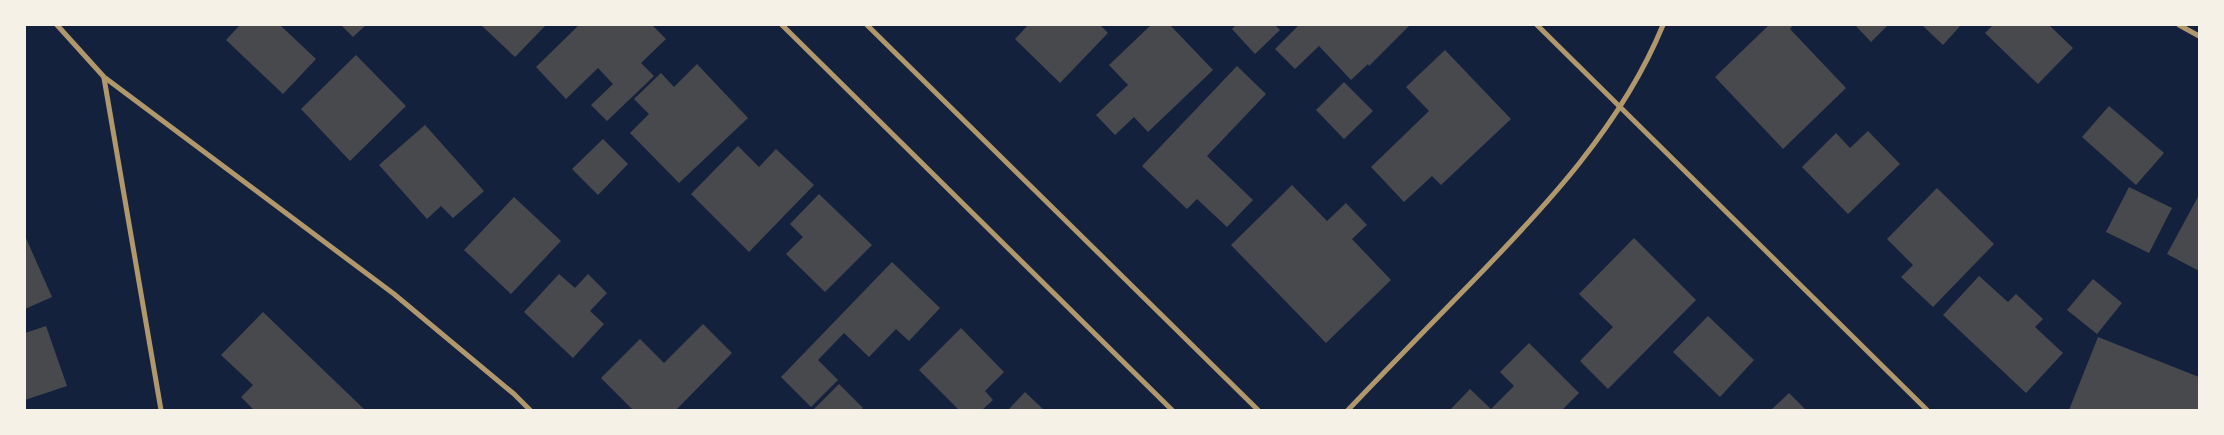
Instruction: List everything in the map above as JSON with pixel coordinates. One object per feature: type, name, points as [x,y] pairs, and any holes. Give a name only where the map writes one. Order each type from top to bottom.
[{"type":"street","points":[[57,25],[104,77],[394,294],[514,394],[530,410]]},
{"type":"street","points":[[782,25],[1172,410]]},
{"type":"street","points":[[867,25],[1258,410]]},
{"type":"street","points":[[1537,25],[1927,410]]},
{"type":"street","points":[[1348,410],[1528,225],[1571,175],[1619,106],[1654,46],[1663,25]]},
{"type":"street","points":[[2180,25],[2199,36]]},
{"type":"street","points":[[104,77],[161,410]]},
{"type":"building","points":[[240,25],[280,25],[316,59],[283,94],[226,40]]},
{"type":"building","points":[[341,25],[366,25],[353,37]]},
{"type":"building","points":[[481,25],[546,25],[515,57]]},
{"type":"building","points":[[579,25],[652,25],[666,39],[641,63],[654,76],[607,121],[591,105],[613,84],[598,68],[566,99],[536,67]]},
{"type":"building","points":[[1028,25],[1100,25],[1108,33],[1060,83],[1015,39]]},
{"type":"building","points":[[1151,25],[1170,25],[1213,70],[1148,132],[1134,117],[1115,135],[1096,115],[1128,85],[1109,65]]},
{"type":"building","points":[[1236,25],[1275,25],[1280,30],[1255,54],[1232,29]]},
{"type":"building","points":[[1299,25],[1410,25],[1369,66],[1368,64],[1351,80],[1319,46],[1295,69],[1275,49]]},
{"type":"building","points":[[1769,25],[1793,25],[1790,29],[1846,88],[1783,149],[1715,77]]},
{"type":"building","points":[[1855,25],[1888,25],[1871,42]]},
{"type":"building","points":[[1922,25],[1961,25],[1943,45]]},
{"type":"building","points":[[1993,25],[2049,25],[2073,48],[2038,84],[1985,33]]},
{"type":"building","points":[[1445,50],[1511,119],[1441,185],[1432,176],[1404,202],[1371,167],[1429,111],[1406,87]]},
{"type":"building","points":[[356,55],[406,106],[350,161],[301,109]]},
{"type":"building","points":[[697,64],[748,118],[679,183],[630,133],[649,114],[634,99],[661,73],[674,87]]},
{"type":"building","points":[[1237,66],[1266,94],[1207,156],[1253,200],[1227,227],[1197,199],[1187,209],[1142,166]]},
{"type":"building","points":[[1344,82],[1373,111],[1344,139],[1316,110]]},
{"type":"building","points":[[2109,106],[2164,153],[2136,185],[2082,137]]},
{"type":"building","points":[[425,125],[484,191],[453,218],[441,206],[427,219],[379,165]]},
{"type":"building","points":[[1868,131],[1900,164],[1848,214],[1802,167],[1836,133],[1850,148]]},
{"type":"building","points":[[603,139],[628,164],[598,195],[572,169]]},
{"type":"building","points":[[738,146],[759,167],[776,149],[814,185],[749,252],[691,194]]},
{"type":"building","points":[[1292,185],[1327,221],[1346,203],[1367,225],[1352,239],[1391,280],[1326,343],[1231,245]]},
{"type":"building","points":[[2129,187],[2172,208],[2149,253],[2106,232]]},
{"type":"building","points":[[1937,188],[1994,244],[1933,307],[1901,277],[1913,265],[1887,239]]},
{"type":"building","points":[[819,194],[872,245],[825,292],[786,254],[803,237],[790,224]]},
{"type":"building","points":[[2199,195],[2199,271],[2167,254]]},
{"type":"building","points":[[514,197],[561,241],[511,294],[464,250]]},
{"type":"building","points":[[25,236],[52,297],[25,309]]},
{"type":"building","points":[[1634,238],[1696,300],[1608,389],[1580,361],[1613,327],[1579,294]]},
{"type":"building","points":[[892,262],[940,308],[909,341],[896,329],[869,357],[844,333],[818,360],[838,380],[811,407],[781,377]]},
{"type":"building","points":[[559,274],[575,288],[588,274],[607,293],[590,311],[604,324],[573,358],[524,312]]},
{"type":"building","points":[[1979,276],[2008,302],[2016,294],[2043,319],[2035,327],[2063,353],[2026,393],[1943,315]]},
{"type":"building","points":[[2093,279],[2122,303],[2097,334],[2067,310]]},
{"type":"building","points":[[263,312],[365,410],[254,410],[241,397],[253,385],[221,355]]},
{"type":"building","points":[[1708,316],[1754,360],[1720,397],[1673,352]]},
{"type":"building","points":[[703,324],[732,353],[676,410],[633,410],[601,378],[640,339],[664,363]]},
{"type":"building","points":[[46,326],[67,386],[25,400],[25,333]]},
{"type":"building","points":[[961,328],[1004,372],[985,391],[993,400],[982,410],[959,410],[919,370]]},
{"type":"building","points":[[2098,337],[2199,377],[2199,410],[2069,410]]},
{"type":"building","points":[[1529,343],[1579,393],[1562,410],[1450,410],[1470,389],[1491,409],[1514,386],[1500,372]]},
{"type":"building","points":[[839,384],[863,408],[861,410],[813,410]]},
{"type":"building","points":[[1025,392],[1044,410],[1008,410]]},
{"type":"building","points":[[1789,393],[1806,410],[1771,410]]}]
